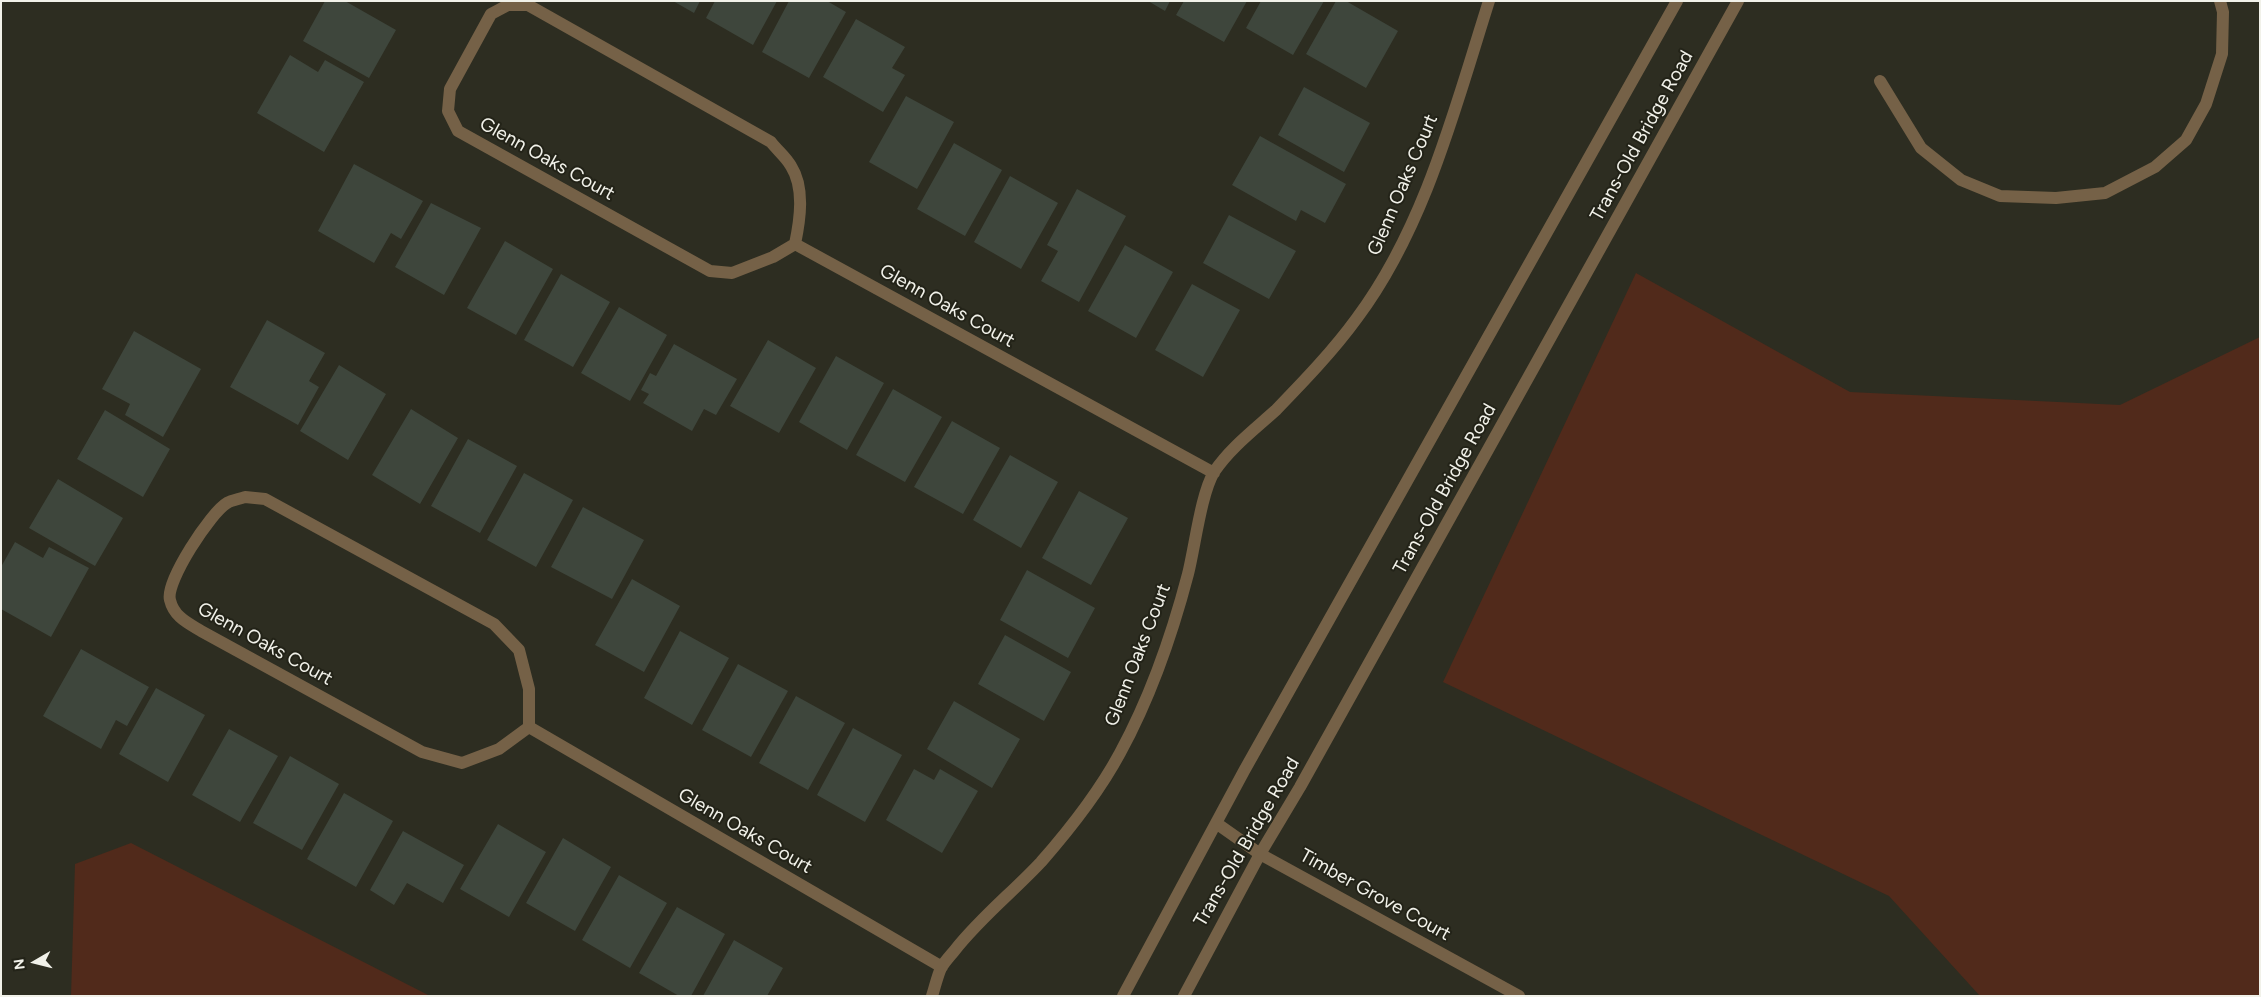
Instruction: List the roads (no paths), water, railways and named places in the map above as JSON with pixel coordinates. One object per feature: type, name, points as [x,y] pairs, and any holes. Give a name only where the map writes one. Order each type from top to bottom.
[{"type":"street","name":"Glenn Oaks Court","points":[[932,996],[942,967],[973,927],[1012,892],[1042,860],[1080,814],[1120,754],[1146,698],[1167,643],[1185,587],[1202,508],[1214,473],[1243,439],[1275,410],[1316,368],[1358,317],[1382,279],[1408,231],[1454,115],[1488,1]]},
{"type":"street","name":"Trans-Old Bridge Road","points":[[1123,996],[1216,824],[1677,1]]},
{"type":"street","name":"Trans-Old Bridge Road","points":[[1184,996],[1260,854],[1310,770],[1738,1]]},
{"type":"street","points":[[1880,81],[1921,148],[1961,180],[2000,196],[2056,198],[2105,193],[2155,167],[2186,140],[2206,104],[2222,54],[2222,12],[2220,1]]},
{"type":"street","name":"Glenn Oaks Court","points":[[508,5],[528,5],[770,142],[792,167],[798,190],[800,217],[795,244],[773,257],[732,273],[710,271],[458,131],[448,111],[450,89],[491,14],[508,5]]},
{"type":"street","name":"Glenn Oaks Court","points":[[795,244],[1214,473]]},
{"type":"street","name":"Glenn Oaks Court","points":[[245,497],[265,499],[494,624],[519,650],[529,688],[529,727],[500,749],[462,763],[422,752],[177,616],[169,598],[172,581],[210,518],[227,503],[245,497]]},
{"type":"street","name":"Glenn Oaks Court","points":[[529,727],[942,967]]},
{"type":"street","name":"Timber Grove Court","points":[[1216,824],[1260,854],[1519,996]]}]
